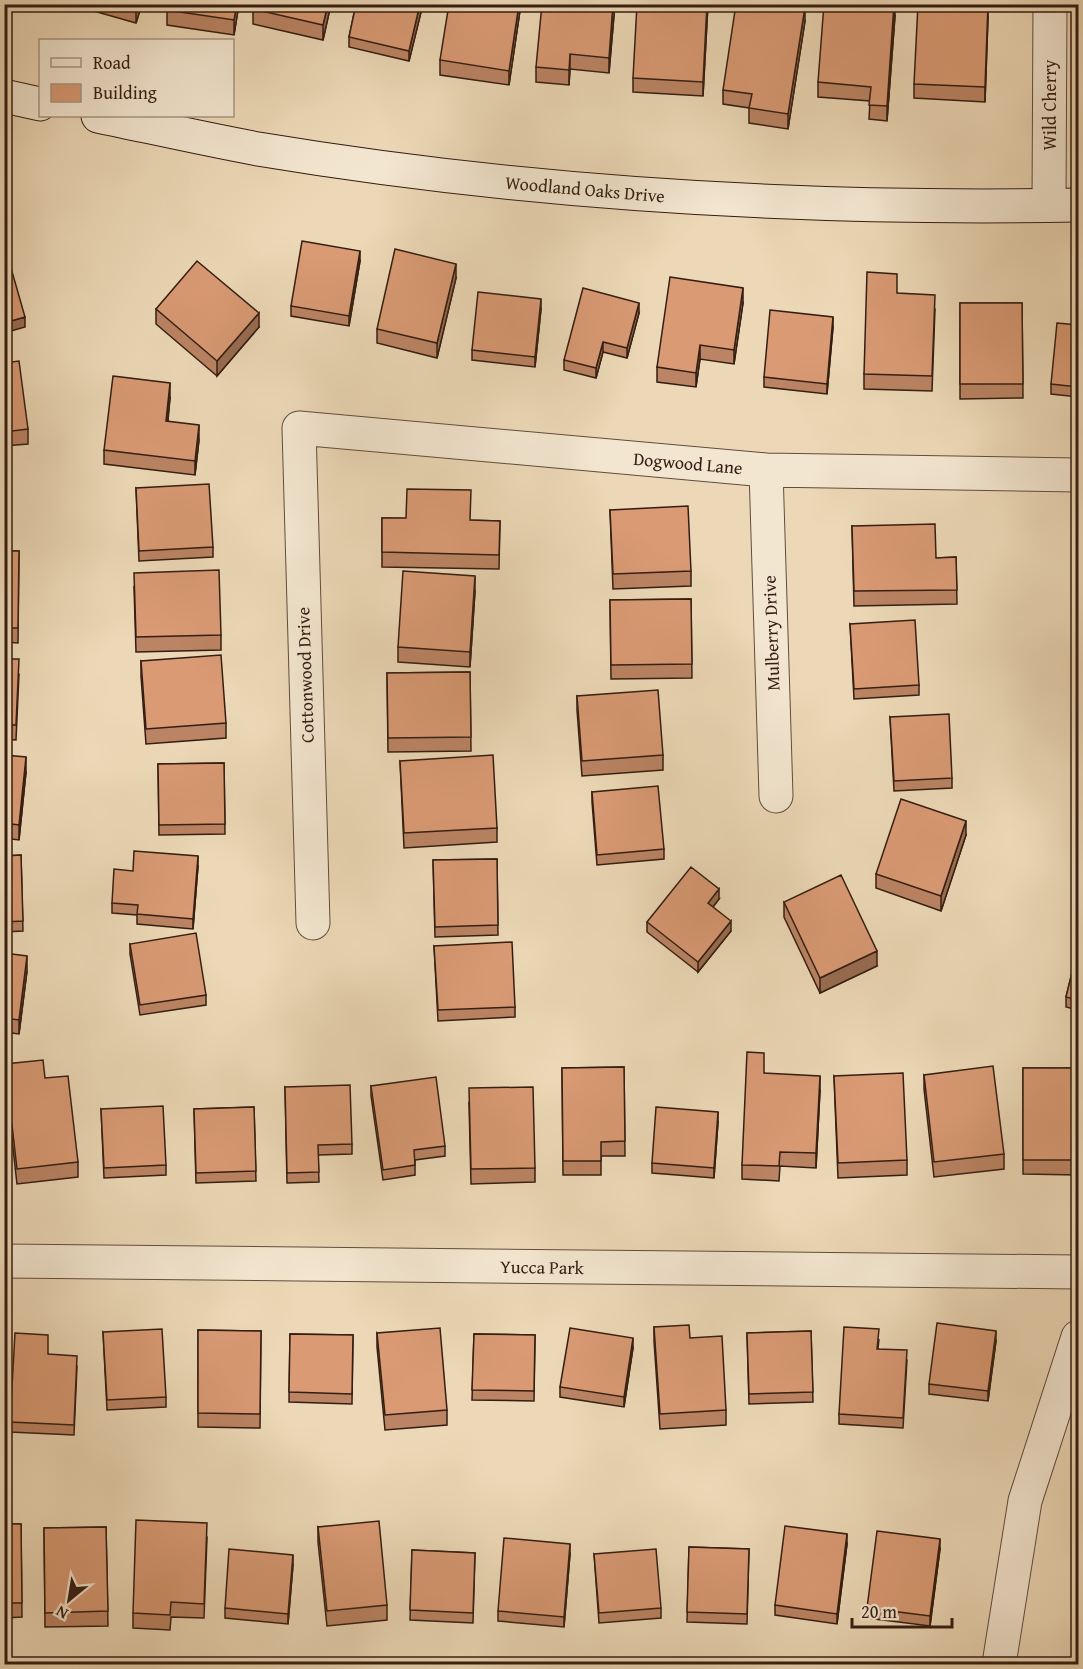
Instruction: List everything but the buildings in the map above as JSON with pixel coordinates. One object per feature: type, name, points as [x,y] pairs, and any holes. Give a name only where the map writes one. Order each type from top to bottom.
[{"type":"street","name":"Wild Cherry","points":[[1050,4],[1064,205]]},
{"type":"street","points":[[4,96],[39,104]]},
{"type":"street","name":"Woodland Oaks Drive","points":[[103,117],[257,148],[451,176],[648,196],[827,204],[1064,205]]},
{"type":"street","name":"Dogwood Lane","points":[[299,428],[766,470],[1078,476]]},
{"type":"street","name":"Cottonwood Drive","points":[[299,428],[313,923]]},
{"type":"street","name":"Mulberry Drive","points":[[766,470],[776,796]]},
{"type":"street","name":"Yucca Park","points":[[4,1262],[1078,1272]]},
{"type":"street","points":[[999,1665],[1025,1501],[1078,1337]]}]
